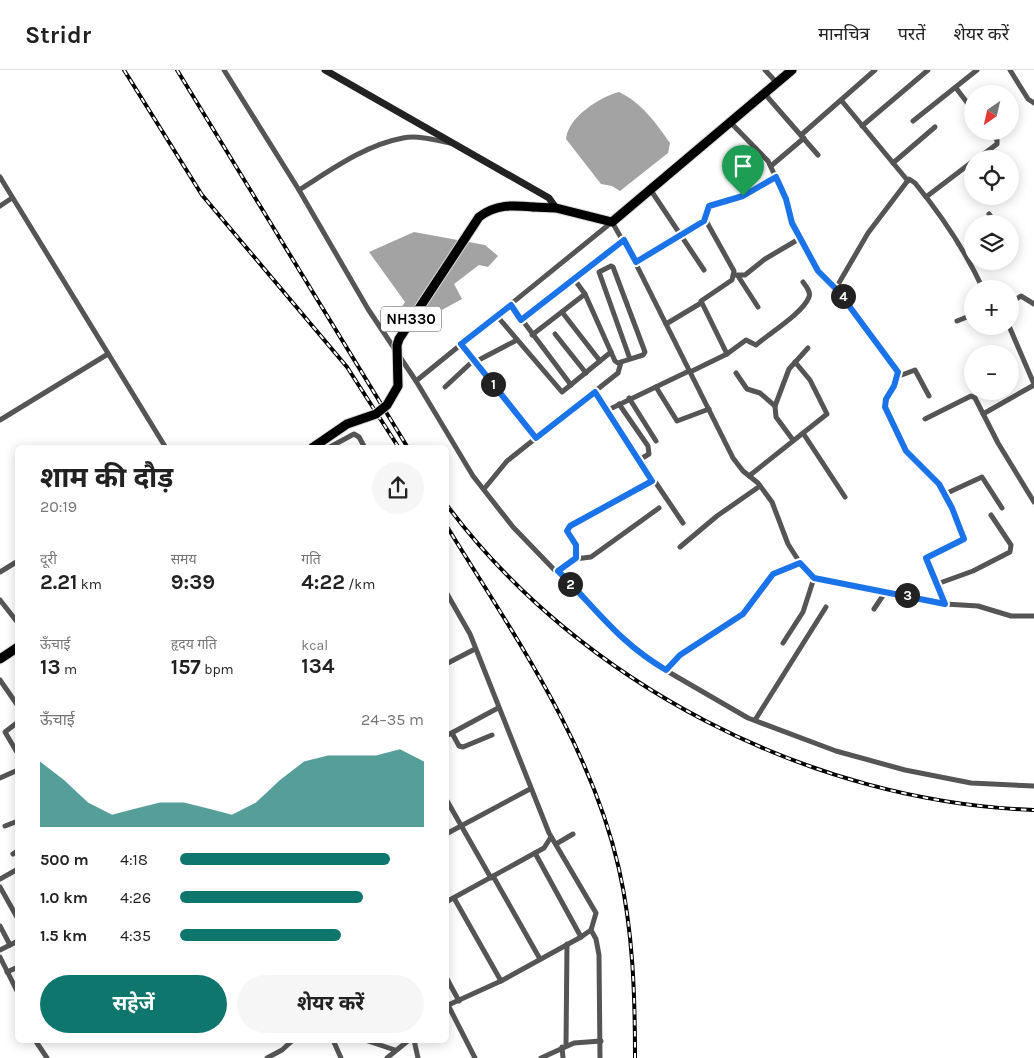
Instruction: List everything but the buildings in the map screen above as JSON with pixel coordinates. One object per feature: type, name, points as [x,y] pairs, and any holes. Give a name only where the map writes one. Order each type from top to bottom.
[{"type":"highway","points":[[612,222],[792,70]]},
{"type":"highway","name":"NH330","points":[[316,445],[347,424],[376,414],[387,405],[398,386],[397,345],[399,339],[479,217],[490,209],[499,206],[533,207],[556,208],[612,222]]},
{"type":"highway","points":[[0,659],[15,649]]},
{"type":"street","points":[[224,70],[299,190],[368,309],[484,489],[513,527],[558,571],[622,639],[641,656],[755,720],[836,751],[905,770],[972,783],[1034,786]]},
{"type":"street","points":[[325,70],[549,198],[556,208]]},
{"type":"street","points":[[765,70],[777,83]]},
{"type":"street","points":[[862,126],[928,70]]},
{"type":"street","points":[[913,120],[956,88],[976,70]]},
{"type":"street","points":[[1010,70],[1028,99],[1034,103]]},
{"type":"street","points":[[771,166],[872,71]]},
{"type":"street","points":[[956,88],[964,99]]},
{"type":"street","points":[[764,93],[818,155]]},
{"type":"street","points":[[841,100],[908,181],[912,180],[941,214],[964,250]]},
{"type":"street","points":[[730,122],[771,166],[799,239],[818,271],[836,288],[893,364],[899,376]]},
{"type":"street","points":[[893,163],[935,126]]},
{"type":"street","points":[[299,190],[342,162],[378,146],[405,137],[432,139],[455,144]]},
{"type":"street","points":[[989,150],[997,144],[997,140]]},
{"type":"street","points":[[926,197],[964,168]]},
{"type":"street","points":[[0,177],[164,445]]},
{"type":"street","points":[[758,307],[736,275],[706,220],[706,209],[709,206],[743,196],[776,177]]},
{"type":"street","points":[[836,288],[868,233],[908,181]]},
{"type":"street","points":[[650,190],[704,270]]},
{"type":"street","points":[[0,206],[12,198]]},
{"type":"street","points":[[636,262],[706,220]]},
{"type":"street","points":[[416,381],[612,222],[636,262],[733,458],[760,486],[772,502],[788,544],[800,563],[814,578],[945,604],[978,606],[1017,617],[1034,616]]},
{"type":"street","points":[[736,275],[745,275],[765,259],[799,239]]},
{"type":"street","points":[[521,320],[624,240]]},
{"type":"street","points":[[574,279],[585,294],[616,362],[621,362],[630,359],[645,352],[613,267],[611,266],[599,272],[630,359]]},
{"type":"street","points":[[666,324],[701,303],[704,297],[732,280],[736,275]]},
{"type":"street","points":[[610,412],[611,408],[629,398],[727,354],[746,340],[756,345],[798,311],[809,294],[803,282]]},
{"type":"street","points":[[532,335],[585,294]]},
{"type":"street","points":[[1019,297],[1021,296],[1034,304]]},
{"type":"street","points":[[701,303],[727,354]]},
{"type":"street","points":[[511,305],[571,385]]},
{"type":"street","points":[[562,312],[600,361]]},
{"type":"street","points":[[497,316],[560,391],[564,391],[611,352]]},
{"type":"street","points":[[957,321],[964,318]]},
{"type":"street","points":[[555,334],[586,373]]},
{"type":"street","points":[[983,414],[1034,385],[1013,335]]},
{"type":"street","points":[[445,387],[475,361],[517,340]]},
{"type":"street","points":[[461,344],[536,438]]},
{"type":"street","points":[[793,440],[776,417],[775,406],[786,375],[808,348]]},
{"type":"street","points":[[0,420],[108,354]]},
{"type":"street","points":[[484,489],[503,465],[618,372],[621,362]]},
{"type":"street","points":[[749,476],[827,412],[810,380],[795,362]]},
{"type":"street","points":[[930,396],[915,370],[899,376],[886,399],[885,407],[906,451],[932,475],[945,494],[964,539],[926,558],[945,604]]},
{"type":"street","points":[[736,373],[747,389],[760,393],[775,406]]},
{"type":"street","points":[[656,386],[675,420],[679,421],[709,409]]},
{"type":"street","points":[[595,392],[610,412],[652,481],[656,483],[683,523]]},
{"type":"street","points":[[925,419],[971,396],[975,398],[1034,502]]},
{"type":"street","points":[[629,398],[656,441]]},
{"type":"street","points":[[619,404],[648,446],[648,454],[639,460]]},
{"type":"street","points":[[802,433],[845,497]]},
{"type":"street","points":[[334,445],[354,434],[359,437],[363,445]]},
{"type":"street","points":[[945,494],[982,477],[1002,508]]},
{"type":"street","points":[[576,558],[577,548],[567,531],[568,528],[652,481]]},
{"type":"street","points":[[680,547],[717,516],[760,486]]},
{"type":"street","points":[[558,571],[576,558],[591,557],[659,508]]},
{"type":"street","points":[[937,584],[973,571],[1011,550],[1012,545],[992,515]]},
{"type":"street","points":[[0,572],[15,563]]},
{"type":"street","points":[[666,670],[680,655],[743,614],[773,574],[800,563]]},
{"type":"street","points":[[783,643],[803,612],[814,578]]},
{"type":"street","points":[[874,610],[886,591]]},
{"type":"street","points":[[449,598],[475,649],[551,837],[596,912],[591,930],[581,937],[501,981],[449,1005]]},
{"type":"street","points":[[0,600],[15,619]]},
{"type":"street","points":[[755,720],[826,607]]},
{"type":"street","points":[[449,662],[475,649]]},
{"type":"street","points":[[0,680],[15,702]]},
{"type":"street","points":[[492,735],[463,747],[459,746],[449,735],[498,708]]},
{"type":"street","points":[[15,724],[5,732],[15,749]]},
{"type":"street","points":[[0,778],[15,771]]},
{"type":"street","points":[[449,832],[530,789]]},
{"type":"street","points":[[449,804],[540,960]]},
{"type":"street","points":[[5,826],[15,822]]},
{"type":"street","points":[[556,844],[573,834]]},
{"type":"street","points":[[449,900],[544,848],[551,837]]},
{"type":"street","points":[[535,853],[581,937]]},
{"type":"street","points":[[0,879],[15,871]]},
{"type":"street","points":[[0,887],[15,914]]},
{"type":"street","points":[[454,898],[501,981]]},
{"type":"street","points":[[0,926],[10,945]]},
{"type":"street","points":[[591,930],[596,939],[599,955],[600,1058]]},
{"type":"street","points":[[0,950],[15,943]]},
{"type":"street","points":[[564,1058],[567,944]]},
{"type":"street","points":[[0,957],[15,987]]},
{"type":"street","points":[[7,972],[15,968]]},
{"type":"street","points":[[449,982],[460,1001]]},
{"type":"street","points":[[449,1010],[475,1058]]},
{"type":"street","points":[[541,1058],[574,1042],[601,1041]]},
{"type":"street","points":[[37,1043],[47,1058]]},
{"type":"street","points":[[266,1058],[282,1050],[289,1043]]},
{"type":"street","points":[[334,1043],[341,1058]]},
{"type":"street","points":[[373,1043],[395,1050]]},
{"type":"street","points":[[386,1058],[405,1043]]},
{"type":"street","points":[[415,1043],[418,1058]]},
{"type":"shaded area","points":[[619,92],[642,108],[670,143],[668,153],[620,191],[612,186],[601,184],[566,139],[572,123],[586,109],[603,98]]},
{"type":"shaded area","points":[[414,232],[485,245],[498,256],[488,267],[479,265],[454,284],[462,299],[429,317],[411,332],[397,315],[405,302],[369,252]]},
{"type":"railway","points":[[124,70],[202,195],[347,367],[397,445]]},
{"type":"railway","points":[[177,70],[406,445]]},
{"type":"railway","points":[[449,507],[501,568],[563,627],[632,678],[707,722],[785,757],[867,784],[950,802],[1034,810]]},
{"type":"railway","points":[[449,530],[547,690],[589,777],[606,822],[624,892],[630,939],[634,987],[635,1058]]},
{"type":"route","points":[[776,177],[786,199],[797,235],[818,271],[838,291],[898,372],[899,376],[886,399],[885,407],[906,451],[939,484],[952,508],[964,539],[960,543],[926,558],[945,604],[929,599],[814,578],[806,572],[800,563],[773,574],[743,614],[691,650],[680,655],[666,670],[641,656],[622,639],[558,571],[576,558],[576,545],[567,531],[570,526],[648,481],[652,481],[610,412],[595,392],[536,438],[461,344],[511,305],[521,320],[624,240],[636,262],[706,220],[706,209],[709,206],[743,196],[776,177]]}]
